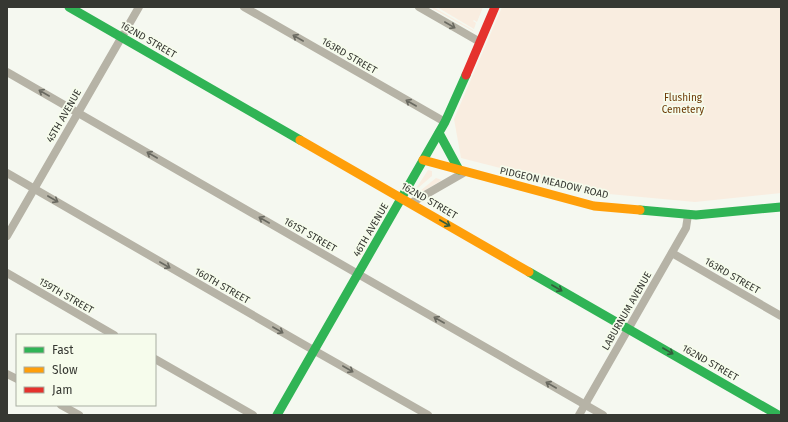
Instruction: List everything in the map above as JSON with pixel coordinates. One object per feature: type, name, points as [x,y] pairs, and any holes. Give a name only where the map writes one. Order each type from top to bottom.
[{"type":"street","name":"162ND STREET","points":[[69,7],[778,415]]},
{"type":"street","name":"45TH AVENUE","points":[[7,236],[139,7]]},
{"type":"street","name":"163RD STREET","points":[[244,7],[445,122]]},
{"type":"street","points":[[419,7],[480,42]]},
{"type":"street","name":"46TH AVENUE","points":[[277,415],[445,122],[495,7]]},
{"type":"street","name":"161ST STREET","points":[[7,72],[603,415]]},
{"type":"street","points":[[411,204],[462,171],[439,133]]},
{"type":"street","name":"PIDGEON MEADOW ROAD","points":[[424,160],[594,206],[688,215],[781,207]]},
{"type":"street","name":"160TH STREET","points":[[7,173],[428,415]]},
{"type":"street","name":"LABURNUM AVENUE","points":[[579,415],[686,228],[688,215]]},
{"type":"street","name":"163RD STREET","points":[[672,253],[781,316]]},
{"type":"street","name":"159TH STREET","points":[[7,273],[112,334]]},
{"type":"street","points":[[156,360],[253,415]]},
{"type":"street","points":[[7,374],[16,379]]},
{"type":"street","points":[[63,406],[79,415]]},
{"type":"green space","points":[[430,7],[433,7],[473,31]]},
{"type":"green space","points":[[437,7],[483,7],[477,22],[474,20],[473,21],[476,23],[474,29]]},
{"type":"green space","name":"Flushing Cemetery","points":[[502,7],[781,7],[781,193],[695,202],[598,193],[461,158],[454,119]]},
{"type":"green space","points":[[428,170],[432,171],[432,176],[418,188],[417,187]]},
{"type":"green space","points":[[436,178],[442,180],[422,192],[420,191]]},
{"type":"traffic: fast","points":[[69,7],[300,140]]},
{"type":"traffic: fast","points":[[277,415],[445,122],[466,75]]},
{"type":"traffic: fast","points":[[439,133],[459,170]]},
{"type":"traffic: fast","points":[[640,210],[696,215],[781,207]]},
{"type":"traffic: fast","points":[[529,272],[778,415]]},
{"type":"traffic: slow","points":[[300,140],[529,272]]},
{"type":"traffic: slow","points":[[423,160],[594,206],[640,210]]},
{"type":"traffic: jam","points":[[466,75],[495,7]]}]
